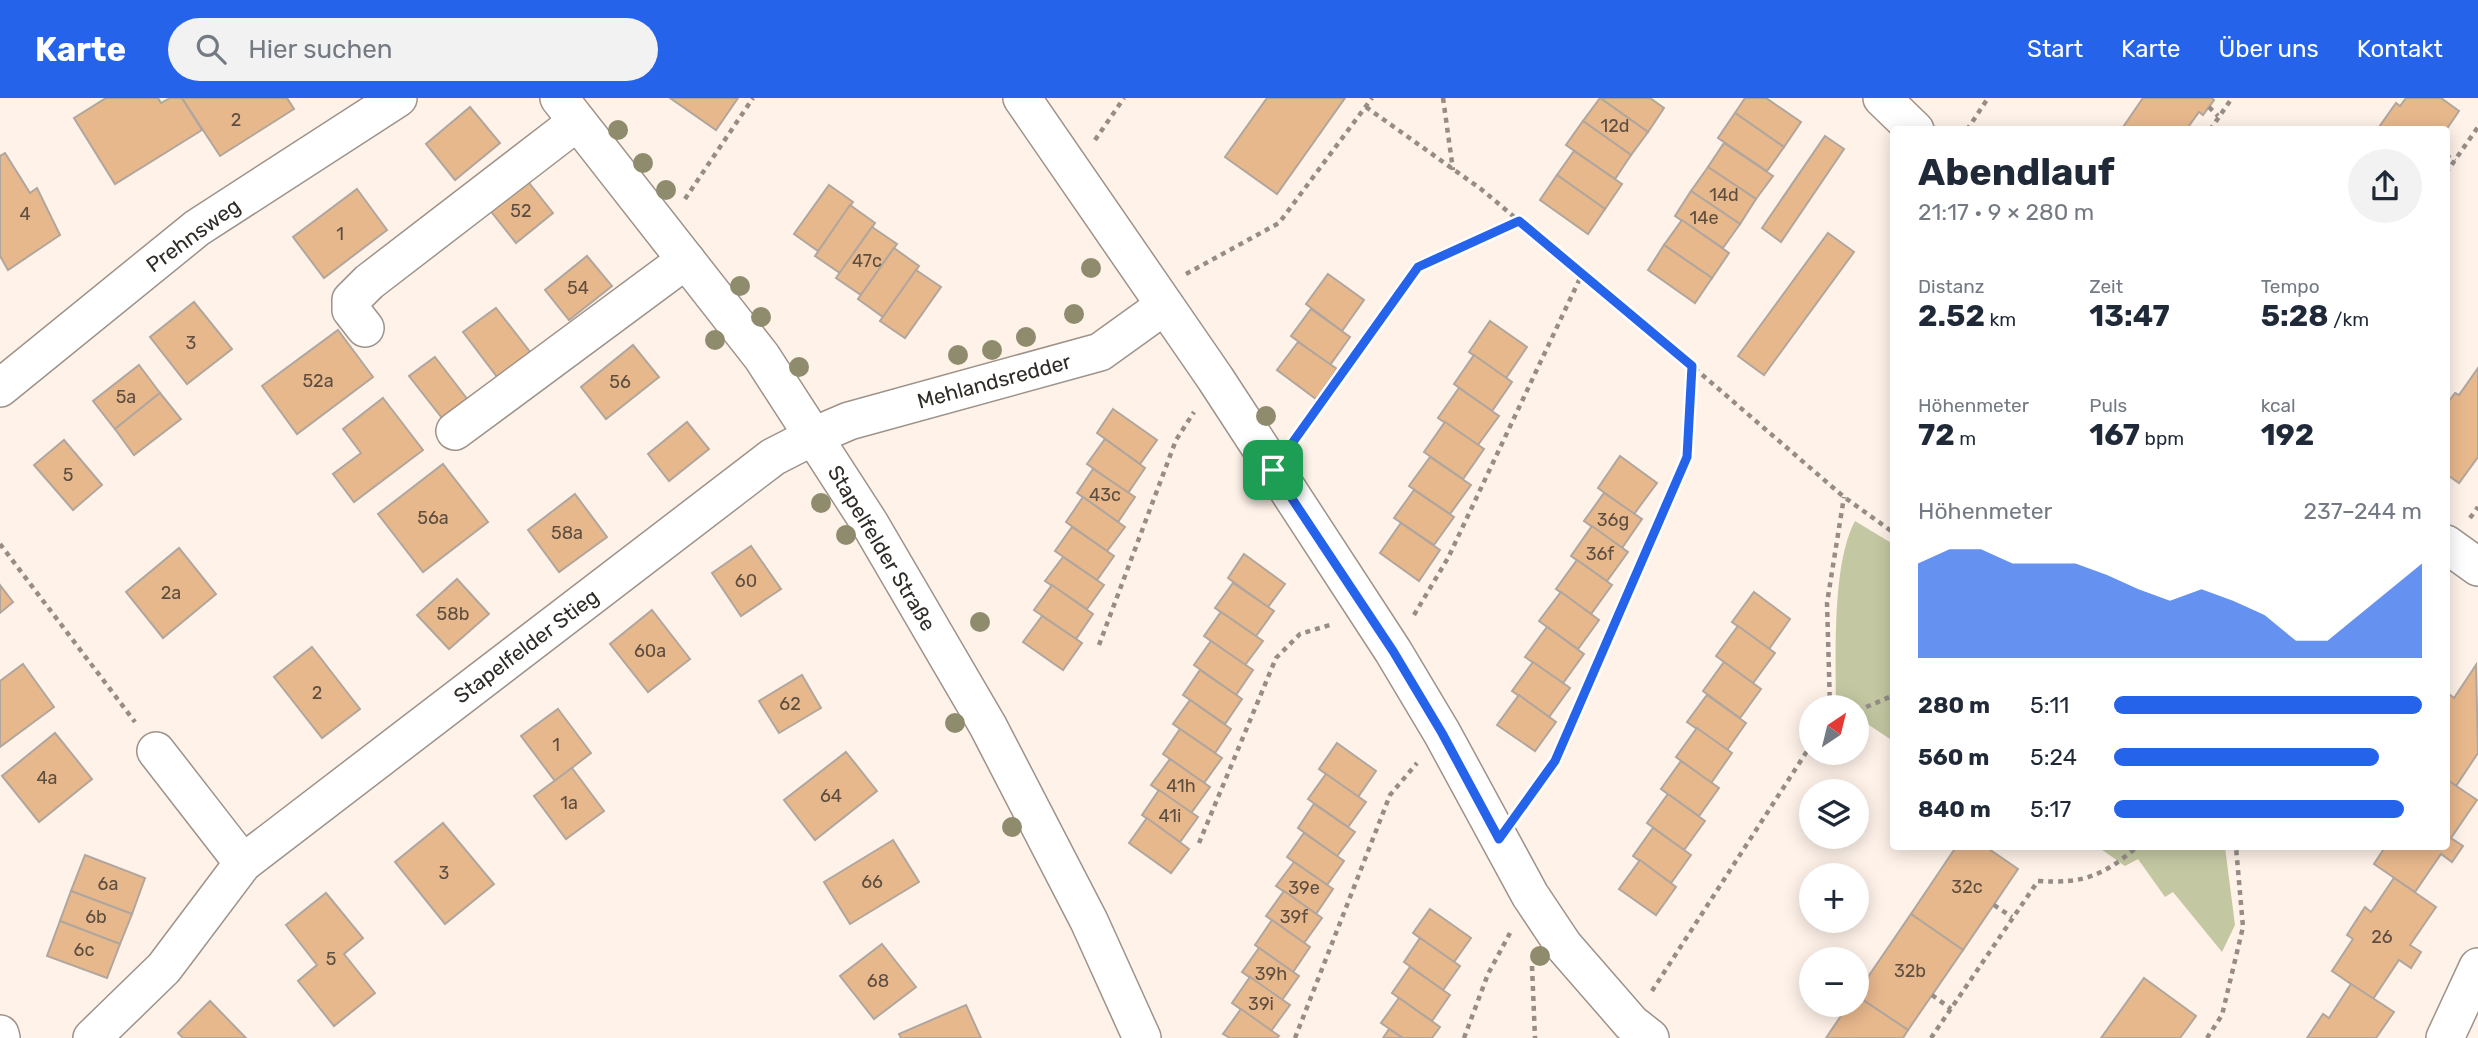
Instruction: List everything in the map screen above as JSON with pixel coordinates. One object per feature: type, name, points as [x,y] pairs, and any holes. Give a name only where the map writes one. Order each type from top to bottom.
[{"type":"street","name":"Prehnsweg","points":[[0,388],[197,228],[398,98]]},
{"type":"street","points":[[1022,98],[1215,378],[1393,651],[1442,733],[1530,895],[1564,946],[1640,1030]]},
{"type":"street","points":[[1882,98],[1911,126]]},
{"type":"street","name":"Stapelfelder Straße","points":[[568,110],[762,357],[870,524],[988,726],[1089,922],[1142,1038]]},
{"type":"street","points":[[365,328],[351,310],[351,300],[568,110]]},
{"type":"street","points":[[455,431],[686,260]]},
{"type":"street","name":"Mehlandsredder","points":[[814,436],[849,421],[1100,352],[1164,306]]},
{"type":"street","name":"Stapelfelder Stieg","points":[[92,1038],[163,968],[243,863],[773,457],[814,436]]},
{"type":"street","points":[[156,751],[243,863]]},
{"type":"street","points":[[2445,1038],[2478,967]]},
{"type":"path","points":[[663,232],[753,98]]},
{"type":"path","points":[[1164,306],[1175,280],[1279,223],[1372,98]]},
{"type":"path","points":[[1443,98],[1453,170]]},
{"type":"path","points":[[1970,126],[1988,98]]},
{"type":"path","points":[[2212,126],[2232,98]]},
{"type":"path","points":[[1366,107],[1480,189],[1844,497],[1890,530]]},
{"type":"path","points":[[2209,107],[2218,117]]},
{"type":"path","points":[[2450,168],[2478,127]]},
{"type":"path","points":[[2450,158],[2455,162]]},
{"type":"path","points":[[1273,470],[1418,267],[1519,221]]},
{"type":"path","points":[[1393,651],[1448,558],[1582,274]]},
{"type":"path","points":[[1499,839],[1555,761],[1687,457],[1692,366]]},
{"type":"path","points":[[1099,645],[1176,440],[1215,378]]},
{"type":"path","points":[[1830,695],[1827,603],[1844,497]]},
{"type":"path","points":[[0,544],[156,751]]},
{"type":"path","points":[[1199,843],[1276,658],[1300,634],[1368,613]]},
{"type":"path","points":[[1869,706],[1890,697]]},
{"type":"path","points":[[1295,1038],[1390,794],[1442,733]]},
{"type":"path","points":[[1640,1030],[1799,765]]},
{"type":"path","points":[[1931,1038],[2038,881],[2076,882],[2094,876],[2133,850]]},
{"type":"path","points":[[2207,1038],[2222,1015],[2243,927],[2236,850]]},
{"type":"path","points":[[1464,1038],[1488,974],[1530,895]]},
{"type":"path","points":[[1994,905],[2012,917]]},
{"type":"path","points":[[1932,996],[1951,1009]]},
{"type":"green space","points":[[1855,521],[1890,542],[1890,739],[1869,725],[1869,695],[1836,695],[1837,609],[1842,561]]},
{"type":"green space","points":[[2102,850],[2225,850],[2235,925],[2222,952],[2173,892],[2165,897],[2138,859],[2125,866]]},
{"type":"building","points":[[106,98],[158,98],[161,103],[170,98],[182,98],[202,130],[115,184],[74,118]]},
{"type":"building","points":[[182,98],[287,98],[294,109],[220,156]]},
{"type":"building","points":[[670,98],[738,98],[716,130]]},
{"type":"building","points":[[1267,98],[1345,98],[1277,194],[1225,157]]},
{"type":"building","points":[[1600,98],[1650,98],[1664,108],[1648,132]]},
{"type":"building","points":[[1600,98],[1648,132],[1631,155],[1583,121]]},
{"type":"building","points":[[1745,98],[1766,98],[1801,122],[1784,147],[1735,113]]},
{"type":"building","points":[[2143,98],[2214,100],[2203,115],[2199,112],[2189,126],[2124,126]]},
{"type":"building","points":[[2406,98],[2441,98],[2459,111],[2449,126],[2380,126],[2396,103],[2400,106]]},
{"type":"building","points":[[470,107],[500,143],[455,180],[426,144]]},
{"type":"building","points":[[1735,113],[1784,147],[1767,171],[1718,138]]},
{"type":"building","points":[[1583,121],[1631,155],[1615,179],[1566,145]]},
{"type":"building","points":[[1825,136],[1844,149],[1781,242],[1762,228]]},
{"type":"building","points":[[1724,143],[1773,176],[1756,199],[1708,167]]},
{"type":"building","points":[[1574,151],[1622,184],[1605,209],[1557,175]]},
{"type":"building","points":[[5,153],[30,193],[37,188],[60,235],[8,270],[0,256],[0,156]]},
{"type":"building","points":[[1708,167],[1756,199],[1740,224],[1691,191]]},
{"type":"building","points":[[1557,175],[1605,209],[1588,234],[1540,200]]},
{"type":"building","points":[[526,179],[553,213],[516,243],[489,209]]},
{"type":"building","points":[[829,185],[853,202],[818,251],[794,234]]},
{"type":"building","points":[[357,189],[387,230],[324,278],[293,237]]},
{"type":"building","points":[[1691,191],[1740,224],[1723,248],[1675,216]]},
{"type":"building","points":[[850,205],[875,223],[840,273],[815,256]]},
{"type":"building","points":[[1682,220],[1729,253],[1712,278],[1664,245]]},
{"type":"building","points":[[872,227],[897,244],[861,295],[836,278]]},
{"type":"building","points":[[1828,233],[1854,252],[1764,375],[1738,356]]},
{"type":"building","points":[[1664,245],[1712,278],[1695,303],[1648,270]]},
{"type":"building","points":[[894,248],[919,266],[883,317],[858,299]]},
{"type":"building","points":[[587,256],[612,286],[569,320],[545,290]]},
{"type":"building","points":[[916,270],[941,287],[905,338],[880,321]]},
{"type":"building","points":[[1328,274],[1364,300],[1342,331],[1306,304]]},
{"type":"building","points":[[194,302],[232,349],[187,384],[150,337]]},
{"type":"building","points":[[496,308],[534,357],[501,382],[463,332]]},
{"type":"building","points":[[1311,309],[1350,337],[1330,365],[1291,336]]},
{"type":"building","points":[[1490,321],[1527,347],[1506,378],[1469,352]]},
{"type":"building","points":[[338,330],[373,377],[297,434],[262,386]]},
{"type":"building","points":[[1298,342],[1337,369],[1316,399],[1277,370]]},
{"type":"building","points":[[633,345],[659,377],[606,419],[581,387]]},
{"type":"building","points":[[1474,355],[1512,382],[1492,411],[1454,384]]},
{"type":"building","points":[[435,357],[471,404],[446,423],[409,376]]},
{"type":"building","points":[[139,365],[160,393],[115,429],[93,401]]},
{"type":"building","points":[[2478,368],[2478,457],[2459,483],[2450,477],[2450,400],[2455,393],[2459,395]]},
{"type":"building","points":[[1459,388],[1499,416],[1478,445],[1438,418]]},
{"type":"building","points":[[160,393],[181,419],[134,455],[115,429]]},
{"type":"building","points":[[383,398],[423,450],[354,502],[333,474],[361,453],[343,429]]},
{"type":"building","points":[[1113,409],[1157,440],[1140,464],[1097,433]]},
{"type":"building","points":[[687,422],[709,449],[669,481],[648,454]]},
{"type":"building","points":[[1445,422],[1484,449],[1463,479],[1424,452]]},
{"type":"building","points":[[1105,439],[1145,468],[1128,493],[1087,464]]},
{"type":"building","points":[[64,440],[102,485],[73,510],[34,465]]},
{"type":"building","points":[[1620,456],[1657,483],[1634,514],[1598,488]]},
{"type":"building","points":[[1430,457],[1471,485],[1450,514],[1409,486]]},
{"type":"building","points":[[443,464],[488,522],[423,572],[378,514]]},
{"type":"building","points":[[1093,469],[1135,497],[1118,522],[1077,493]]},
{"type":"building","points":[[1414,490],[1454,517],[1434,545],[1394,518]]},
{"type":"building","points":[[1604,493],[1642,519],[1622,548],[1584,521]]},
{"type":"building","points":[[575,494],[607,537],[559,572],[528,530]]},
{"type":"building","points":[[1083,497],[1125,527],[1107,551],[1066,522]]},
{"type":"building","points":[[1401,523],[1440,550],[1419,581],[1380,553]]},
{"type":"building","points":[[1592,526],[1628,552],[1607,581],[1571,556]]},
{"type":"building","points":[[1072,527],[1114,556],[1097,580],[1055,551]]},
{"type":"building","points":[[751,546],[781,589],[741,616],[712,573]]},
{"type":"building","points":[[179,548],[216,594],[163,638],[126,592]]},
{"type":"building","points":[[1244,554],[1285,584],[1268,607],[1228,578]]},
{"type":"building","points":[[1063,557],[1104,585],[1087,609],[1045,581]]},
{"type":"building","points":[[1577,560],[1612,585],[1591,614],[1556,589]]},
{"type":"building","points":[[457,579],[489,614],[449,649],[417,615]]},
{"type":"building","points":[[1233,583],[1274,611],[1256,636],[1215,608]]},
{"type":"building","points":[[0,585],[13,602],[0,613]]},
{"type":"building","points":[[1052,585],[1093,614],[1076,639],[1034,610]]},
{"type":"building","points":[[1561,592],[1599,620],[1578,649],[1539,621]]},
{"type":"building","points":[[1754,592],[1790,619],[1769,649],[1732,622]]},
{"type":"building","points":[[652,610],[690,659],[648,692],[610,644]]},
{"type":"building","points":[[1221,612],[1263,641],[1245,665],[1204,636]]},
{"type":"building","points":[[1042,616],[1082,643],[1063,670],[1023,642]]},
{"type":"building","points":[[1738,626],[1775,653],[1753,683],[1716,656]]},
{"type":"building","points":[[1547,627],[1584,654],[1563,683],[1525,657]]},
{"type":"building","points":[[1211,641],[1253,670],[1236,695],[1194,665]]},
{"type":"building","points":[[312,647],[360,709],[322,738],[274,677]]},
{"type":"building","points":[[1533,662],[1570,688],[1549,717],[1512,691]]},
{"type":"building","points":[[1724,662],[1761,689],[1740,718],[1703,691]]},
{"type":"building","points":[[23,664],[54,707],[0,747],[0,681]]},
{"type":"building","points":[[2476,665],[2478,753],[2456,786],[2450,782],[2450,695],[2454,698]]},
{"type":"building","points":[[1200,670],[1242,699],[1225,724],[1183,695]]},
{"type":"building","points":[[802,675],[821,708],[779,733],[759,701]]},
{"type":"building","points":[[1519,695],[1556,722],[1535,751],[1497,725]]},
{"type":"building","points":[[1707,695],[1746,723],[1727,750],[1687,722]]},
{"type":"building","points":[[1190,700],[1231,729],[1215,753],[1173,724]]},
{"type":"building","points":[[558,709],[591,753],[555,781],[521,736]]},
{"type":"building","points":[[1697,728],[1732,753],[1711,783],[1676,757]]},
{"type":"building","points":[[1180,729],[1222,758],[1204,783],[1163,754]]},
{"type":"building","points":[[55,733],[92,779],[39,822],[2,776]]},
{"type":"building","points":[[1337,743],[1376,771],[1358,797],[1319,769]]},
{"type":"building","points":[[846,752],[877,791],[815,840],[784,800]]},
{"type":"building","points":[[1170,759],[1210,787],[1191,813],[1151,785]]},
{"type":"building","points":[[1681,761],[1719,788],[1699,816],[1661,789]]},
{"type":"building","points":[[572,768],[604,811],[566,839],[534,796]]},
{"type":"building","points":[[1326,774],[1366,802],[1348,827],[1308,799]]},
{"type":"building","points":[[2450,782],[2477,800],[2451,838],[2463,846],[2452,862],[2441,854],[2415,892],[2374,864],[2383,850],[2450,850]]},
{"type":"building","points":[[1159,790],[1198,817],[1180,842],[1142,815]]},
{"type":"building","points":[[1668,794],[1705,821],[1684,850],[1647,823]]},
{"type":"building","points":[[1314,804],[1355,832],[1337,856],[1298,828]]},
{"type":"building","points":[[1147,818],[1189,849],[1171,873],[1129,843]]},
{"type":"building","points":[[443,823],[494,884],[445,924],[395,862]]},
{"type":"building","points":[[1653,828],[1691,855],[1671,883],[1633,856]]},
{"type":"building","points":[[1304,833],[1344,861],[1327,885],[1287,857]]},
{"type":"building","points":[[893,840],[919,882],[850,924],[824,882]]},
{"type":"building","points":[[1954,850],[1990,850],[2018,869],[1963,950],[1911,914]]},
{"type":"building","points":[[85,855],[145,878],[132,914],[71,891]]},
{"type":"building","points":[[1640,860],[1676,887],[1656,915],[1619,889]]},
{"type":"building","points":[[1294,862],[1333,889],[1316,914],[1276,886]]},
{"type":"building","points":[[2394,878],[2436,907],[2410,945],[2421,952],[2411,968],[2399,960],[2373,999],[2332,971],[2353,939],[2347,935],[2365,907],[2371,912]]},
{"type":"building","points":[[71,891],[132,914],[120,944],[60,921]]},
{"type":"building","points":[[1284,891],[1322,918],[1304,943],[1266,916]]},
{"type":"building","points":[[326,893],[363,938],[344,954],[375,993],[334,1026],[298,981],[317,965],[286,925]]},
{"type":"building","points":[[1430,909],[1471,938],[1454,962],[1413,933]]},
{"type":"building","points":[[1911,914],[1963,950],[1908,1030],[1869,1004],[1869,975]]},
{"type":"building","points":[[1272,920],[1310,947],[1293,972],[1255,945]]},
{"type":"building","points":[[60,921],[120,944],[107,978],[47,956]]},
{"type":"building","points":[[1420,938],[1460,966],[1443,990],[1404,962]]},
{"type":"building","points":[[882,944],[916,987],[874,1019],[840,976]]},
{"type":"building","points":[[1259,948],[1299,976],[1282,1000],[1242,972]]},
{"type":"building","points":[[1410,967],[1450,995],[1432,1021],[1392,993]]},
{"type":"building","points":[[1250,977],[1290,1005],[1271,1031],[1232,1003]]},
{"type":"building","points":[[2144,978],[2196,1016],[2180,1038],[2101,1038]]},
{"type":"building","points":[[2351,984],[2394,1012],[2376,1038],[2307,1038],[2323,1014],[2329,1018]]},
{"type":"building","points":[[1399,998],[1440,1027],[1432,1038],[1403,1038],[1381,1023]]},
{"type":"building","points":[[210,1001],[246,1038],[183,1038],[178,1033]]},
{"type":"building","points":[[1869,1004],[1908,1030],[1903,1038],[1826,1038],[1840,1017],[1869,1017]]},
{"type":"building","points":[[966,1005],[981,1038],[901,1038],[899,1034]]},
{"type":"building","points":[[1241,1009],[1279,1036],[1230,1038],[1223,1034]]},
{"type":"building","points":[[1389,1029],[1403,1038],[1383,1038]]},
{"type":"route","points":[[1519,221],[1692,366],[1687,457],[1555,761],[1499,839],[1442,733],[1393,651],[1273,470],[1418,267],[1519,221]]}]
